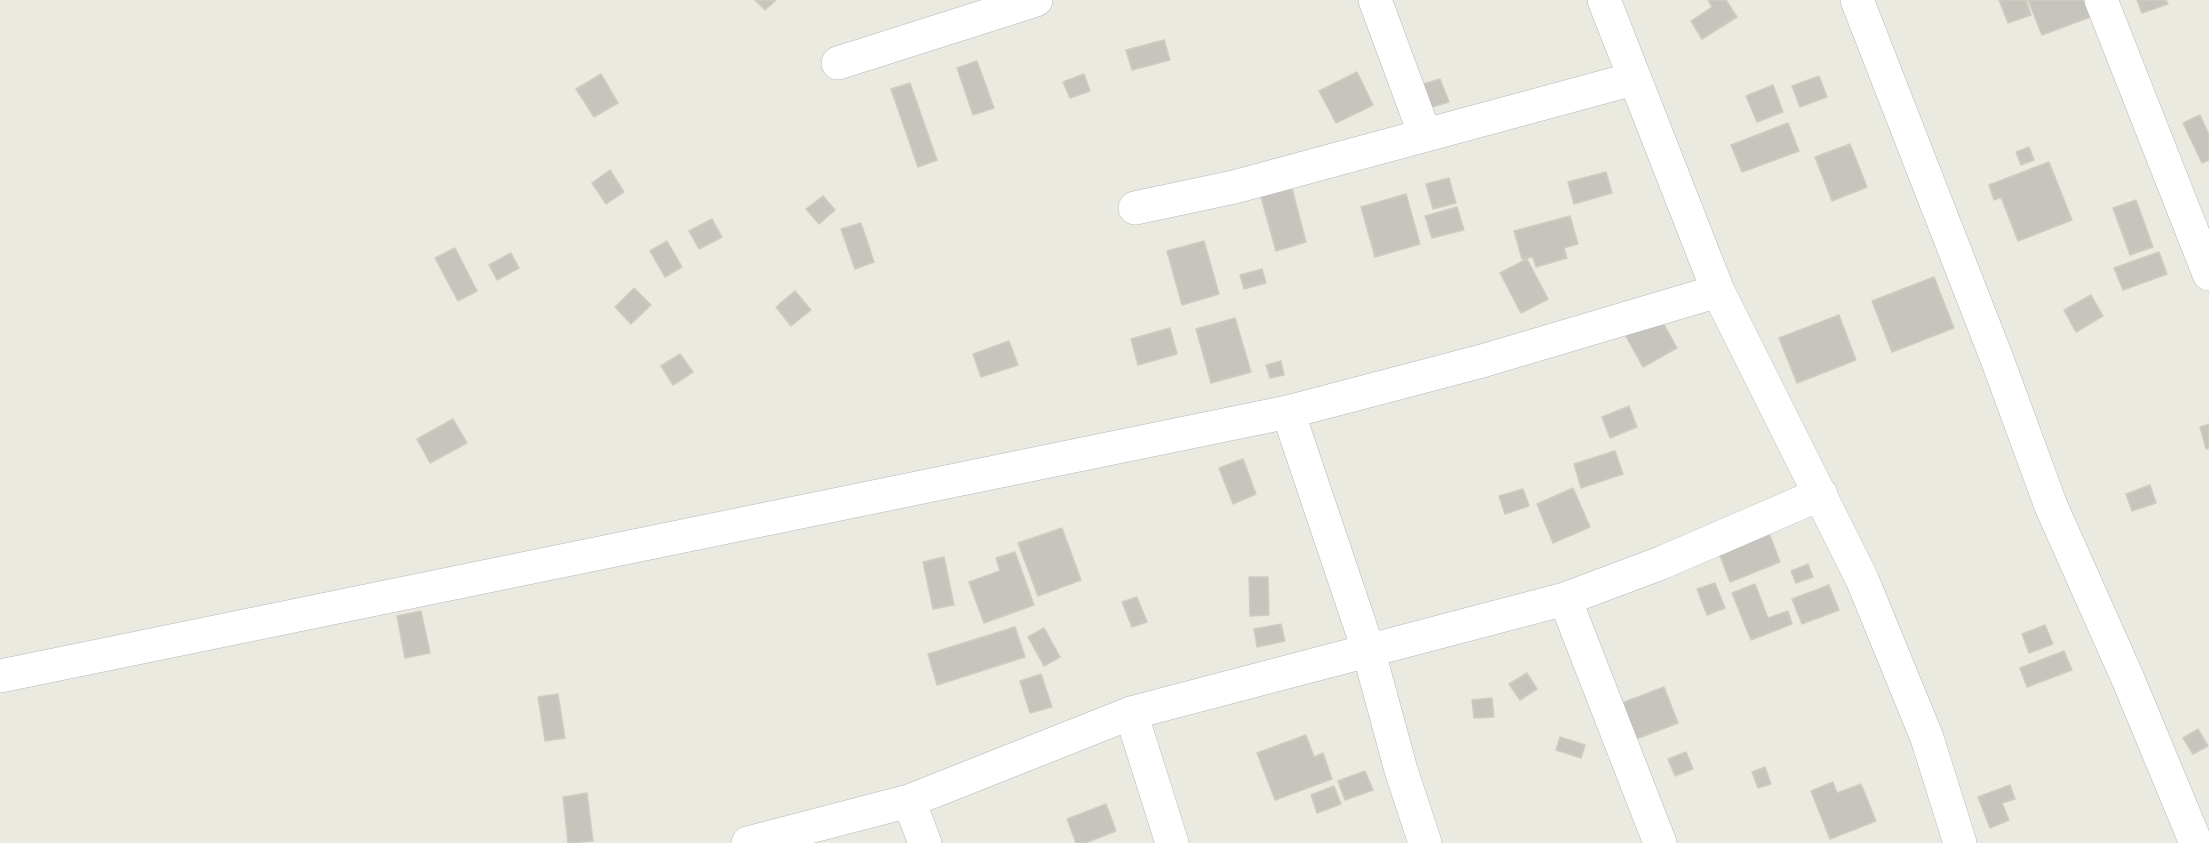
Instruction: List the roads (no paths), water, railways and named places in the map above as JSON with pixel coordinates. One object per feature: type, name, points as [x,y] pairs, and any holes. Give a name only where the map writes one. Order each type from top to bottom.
[{"type":"street","points":[[837,63],[1036,0]]},
{"type":"street","points":[[1375,0],[1425,135]]},
{"type":"street","points":[[1604,0],[1633,79],[1718,291],[1862,579],[1928,738],[1960,843]]},
{"type":"street","points":[[1857,0],[1997,359],[2051,506],[2128,679],[2196,843]]},
{"type":"street","points":[[2101,0],[2209,274]]},
{"type":"street","points":[[1135,208],[1234,187],[1633,79]]},
{"type":"street","points":[[0,676],[1288,412],[1482,361],[1718,291]]},
{"type":"street","points":[[1288,412],[1368,649],[1401,770],[1425,843]]},
{"type":"street","points":[[748,843],[909,801],[1131,713],[1565,599],[1661,563],[1821,494]]},
{"type":"street","points":[[1565,599],[1660,843]]},
{"type":"street","points":[[1131,713],[1172,843]]},
{"type":"street","points":[[909,801],[925,843]]}]
